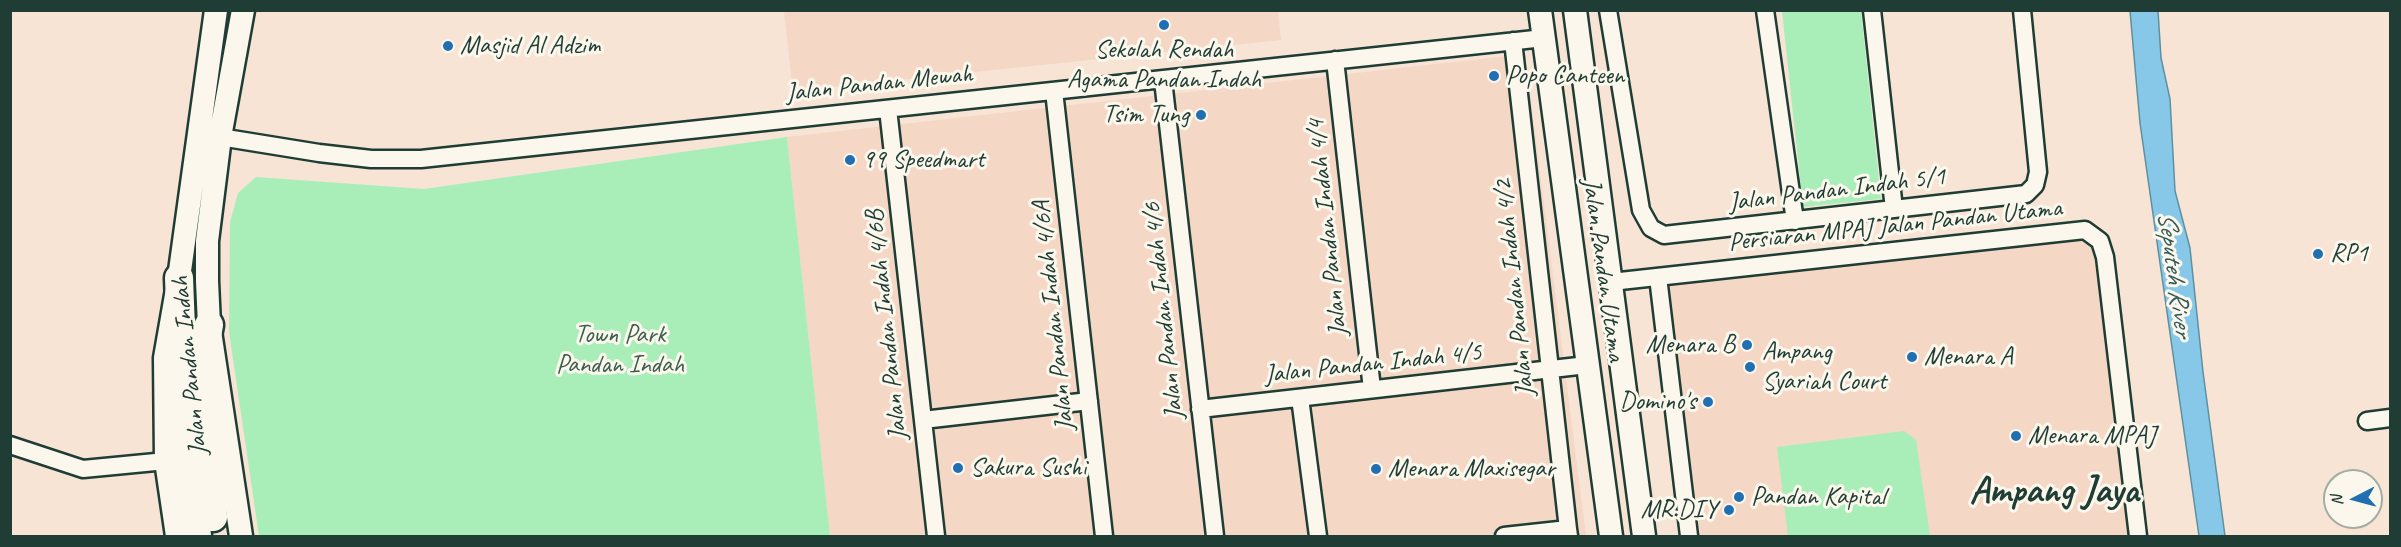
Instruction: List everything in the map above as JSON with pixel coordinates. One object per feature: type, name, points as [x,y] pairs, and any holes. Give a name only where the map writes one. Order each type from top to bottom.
[{"type":"highway","points":[[179,278],[185,431],[209,533]]},
{"type":"highway","points":[[209,325],[201,369],[209,533]]},
{"type":"main road","name":"Jalan Pandan Indah","points":[[177,537],[166,461],[165,358],[179,278],[216,10]]},
{"type":"main road","name":"Jalan Pandan Indah","points":[[241,537],[209,325],[207,241],[220,137],[243,10]]},
{"type":"main road","name":"Jalan Pandan Utama","points":[[1540,10],[1611,537]]},
{"type":"main road","name":"Jalan Pandan Utama","points":[[1575,10],[1644,537]]},
{"type":"main road","points":[[1587,365],[1597,353],[1608,330],[1611,282]]},
{"type":"street","name":"Jalan Pandan Indah 5/1","points":[[1608,10],[1641,210],[1651,228],[1664,235],[2026,194],[2035,185],[2038,172],[2022,10]]},
{"type":"street","points":[[1765,10],[1795,221]]},
{"type":"street","points":[[1872,10],[1894,209]]},
{"type":"street","name":"Jalan Pandan Mewah","points":[[220,137],[371,159],[421,159],[1544,38]]},
{"type":"street","name":"Jalan Pandan Indah 4/2","points":[[1513,40],[1568,533]]},
{"type":"street","name":"Jalan Pandan Indah 4/4","points":[[1335,60],[1372,389]]},
{"type":"street","name":"Jalan Pandan Indah 4/6","points":[[1163,80],[1215,537]]},
{"type":"street","name":"Jalan Pandan Indah 4/6A","points":[[1054,91],[1104,537]]},
{"type":"street","name":"Jalan Pandan Indah 4/6B","points":[[888,109],[936,537]]},
{"type":"street","name":"Persiaran MPAJ Jalan Pandan Utama","points":[[1611,282],[2085,231],[2100,241],[2105,257],[2138,537]]},
{"type":"street","points":[[1658,277],[1689,537]]},
{"type":"street","name":"Jalan Pandan Indah 4/5","points":[[1200,409],[1587,365]]},
{"type":"street","points":[[1300,398],[1318,537]]},
{"type":"street","points":[[923,420],[1089,401]]},
{"type":"street","points":[[2367,421],[2391,418]]},
{"type":"street","points":[[10,445],[83,469],[166,461]]},
{"type":"street","points":[[1504,537],[1568,533]]},
{"type":"shaded area","points":[[784,11],[1278,11],[1281,40],[793,91]]},
{"type":"shaded area","points":[[1525,54],[1586,536],[830,536],[787,137]]},
{"type":"shaded area","points":[[2080,237],[2093,246],[2098,259],[2131,536],[1696,536],[1666,283]]},
{"type":"green space","points":[[1782,11],[1861,11],[1881,199],[1803,207]]},
{"type":"green space","name":"Town Park Pandan Indah","points":[[787,137],[830,536],[259,536],[229,332],[230,222],[238,193],[256,177],[424,189]]},
{"type":"green space","points":[[1904,431],[1916,440],[1930,536],[1788,536],[1777,447]]},
{"type":"water","name":"Seputeh River","points":[[2130,11],[2158,11],[2161,58],[2170,99],[2175,191],[2190,248],[2203,372],[2225,536],[2199,536],[2140,123]]},
{"type":"place","name":"Sekolah Rendah Agama Pandan Indah","points":[[1164,25]]},
{"type":"place","name":"Masjid Al Adzim","points":[[448,46]]},
{"type":"place","name":"Popo Canteen","points":[[1494,76]]},
{"type":"place","name":"Tsim Tung","points":[[1201,115]]},
{"type":"place","name":"99 Speedmart","points":[[850,160]]},
{"type":"place","name":"RP1","points":[[2318,254]]},
{"type":"place","name":"Menara B","points":[[1747,345]]},
{"type":"place","name":"Menara A","points":[[1912,357]]},
{"type":"place","name":"Ampang Syariah Court","points":[[1750,367]]},
{"type":"place","name":"Domino's","points":[[1708,402]]},
{"type":"place","name":"Menara MPAJ","points":[[2016,436]]},
{"type":"place","name":"Sakura Sushi","points":[[958,468]]},
{"type":"place","name":"Menara Maxisegar","points":[[1376,469]]},
{"type":"place","name":"Pandan Kapital","points":[[1739,497]]},
{"type":"place","name":"MR.DIY","points":[[1729,510]]},
{"type":"district","name":"Ampang Jaya","points":[[2054,492]]}]
